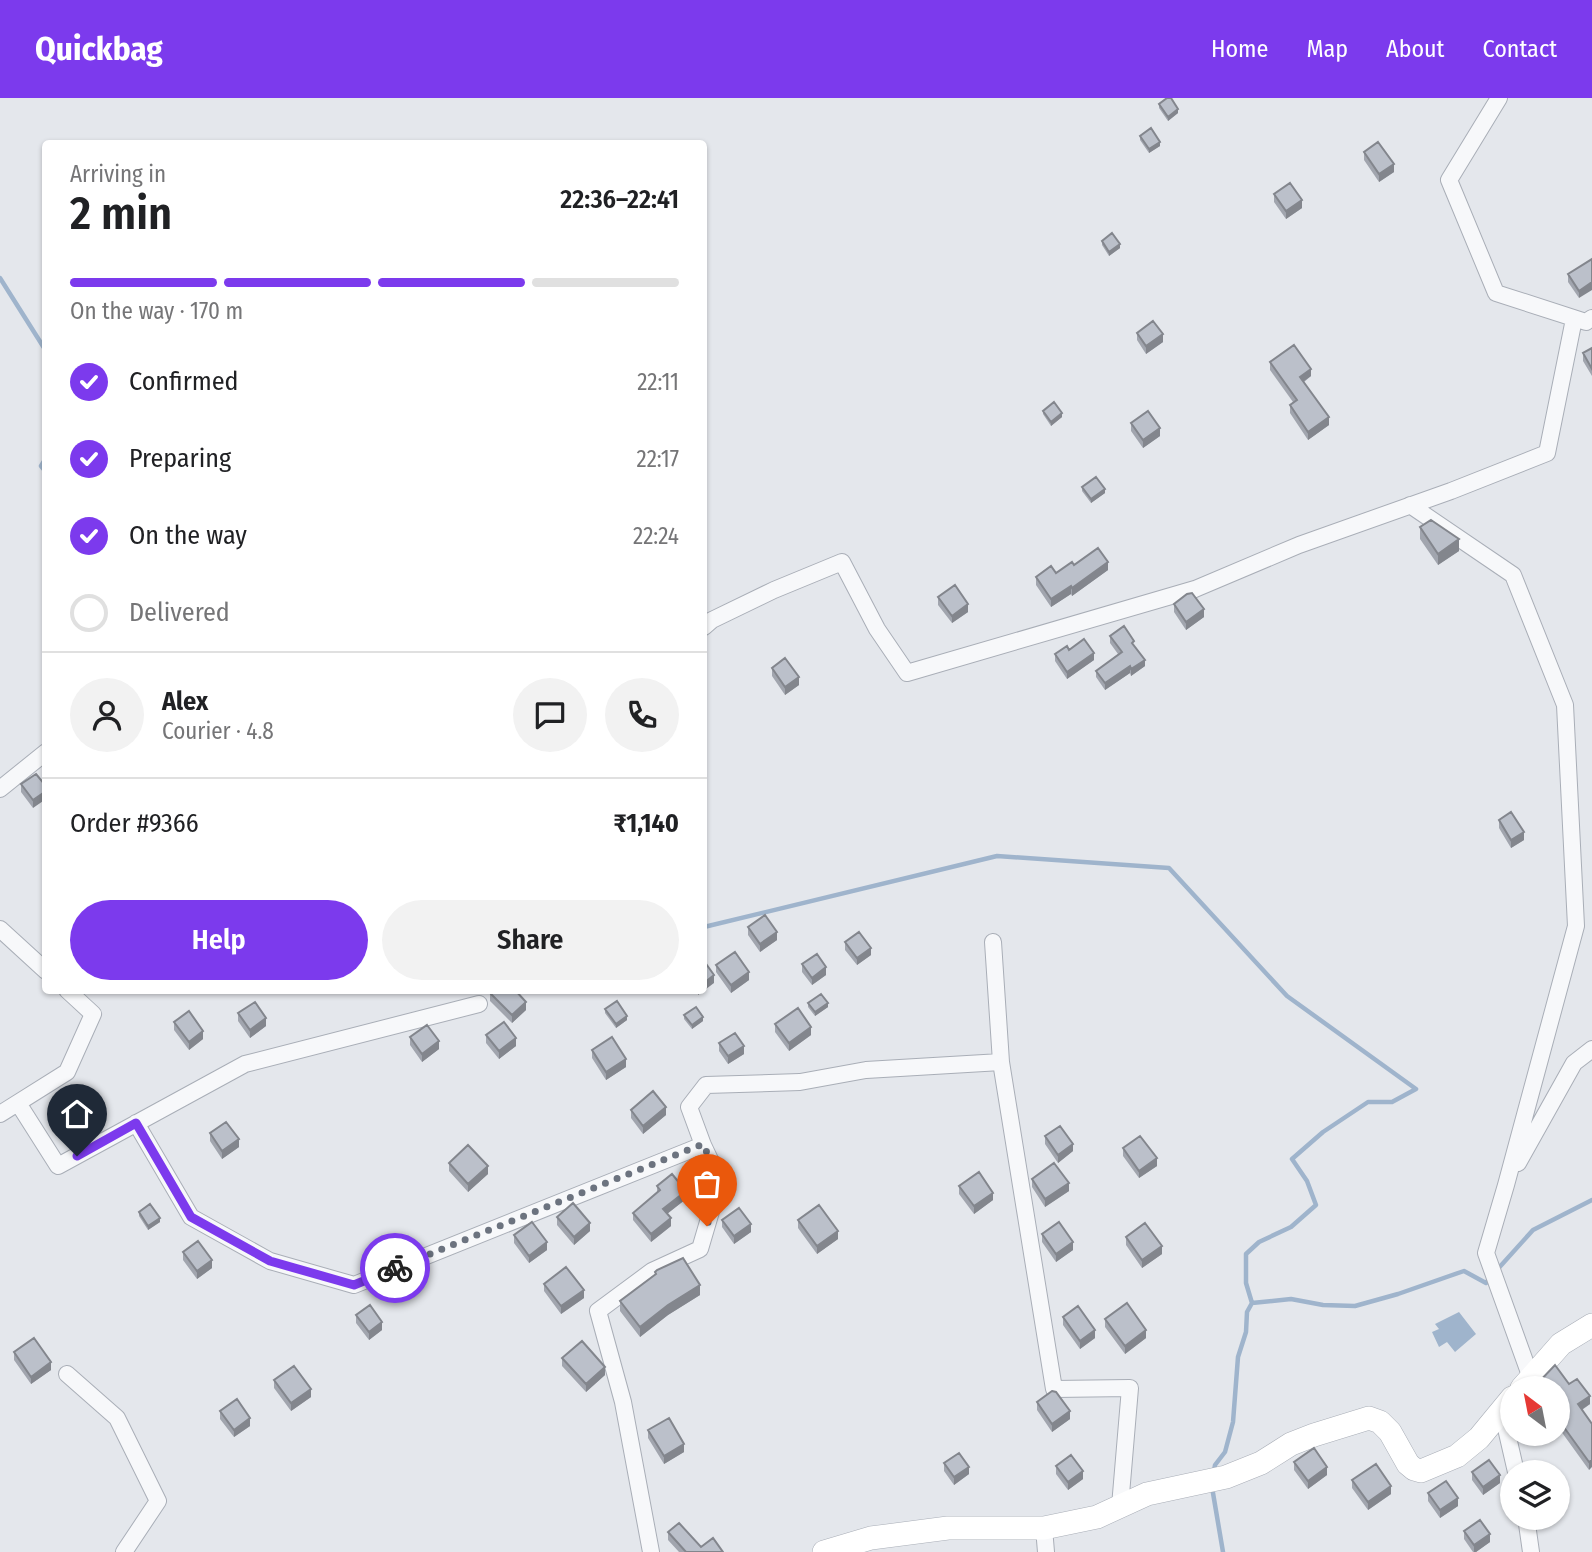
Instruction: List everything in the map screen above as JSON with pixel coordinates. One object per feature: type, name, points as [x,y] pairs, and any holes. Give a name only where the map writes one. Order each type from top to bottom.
[{"type":"street","points":[[1499,98],[1449,180],[1496,293],[1586,322],[1592,318]]},
{"type":"street","points":[[707,624],[774,590],[842,562],[877,629],[907,674],[1195,589],[1299,545],[1548,453],[1574,318]]},
{"type":"street","points":[[1410,505],[1513,575],[1565,705],[1576,926],[1486,1253],[1525,1376]]},
{"type":"street","points":[[0,789],[42,755]]},
{"type":"street","points":[[0,929],[42,967]]},
{"type":"street","points":[[993,942],[1002,1062],[1054,1389],[1130,1388],[1120,1506]]},
{"type":"street","points":[[0,1115],[67,1072],[93,1014],[71,994]]},
{"type":"street","points":[[18,1103],[58,1166],[244,1064],[480,1004]]},
{"type":"street","points":[[1506,1185],[1574,1062],[1592,1049]]},
{"type":"street","points":[[651,1552],[623,1402],[598,1311],[652,1271],[700,1249],[720,1181],[689,1107],[706,1085],[800,1082],[866,1070],[1002,1062]]},
{"type":"street","points":[[136,1123],[191,1217],[270,1261],[354,1285],[703,1144]]},
{"type":"street","points":[[1533,1376],[1561,1344],[1592,1325]]},
{"type":"street","points":[[67,1374],[117,1418],[158,1501],[124,1552]]},
{"type":"street","points":[[824,1552],[871,1538],[948,1528],[1044,1528],[1097,1517],[1147,1494],[1226,1477],[1261,1463],[1291,1444],[1369,1418],[1380,1422],[1390,1432],[1408,1464],[1420,1471],[1457,1457],[1479,1438],[1500,1412]]},
{"type":"street","points":[[1044,1528],[1046,1552]]},
{"type":"street","points":[[1528,1530],[1531,1552]]},
{"type":"water","points":[[1459,1312],[1476,1334],[1455,1352],[1447,1342],[1439,1347],[1432,1332],[1439,1329],[1435,1324]]},
{"type":"building","points":[[1171,98],[1178,109],[1168,117],[1159,104]]},
{"type":"building","points":[[1151,128],[1160,142],[1149,149],[1140,136]]},
{"type":"building","points":[[1378,142],[1394,164],[1379,174],[1364,152]]},
{"type":"building","points":[[1290,183],[1302,200],[1286,211],[1274,194]]},
{"type":"building","points":[[1112,233],[1120,244],[1109,252],[1102,241]]},
{"type":"building","points":[[1592,259],[1592,282],[1579,291],[1568,274]]},
{"type":"building","points":[[1153,321],[1163,334],[1146,346],[1137,333]]},
{"type":"building","points":[[1294,345],[1311,369],[1300,377],[1329,417],[1308,432],[1290,405],[1297,400],[1270,362]]},
{"type":"building","points":[[1592,348],[1592,369],[1583,353]]},
{"type":"building","points":[[1054,402],[1062,413],[1051,422],[1043,411]]},
{"type":"building","points":[[1148,411],[1160,428],[1143,440],[1131,423]]},
{"type":"building","points":[[1096,477],[1105,489],[1091,499],[1082,487]]},
{"type":"building","points":[[1431,520],[1459,539],[1438,554],[1420,527]]},
{"type":"building","points":[[1098,548],[1108,562],[1072,588],[1071,586],[1051,599],[1036,577],[1051,566],[1056,573],[1072,562],[1074,565]]},
{"type":"building","points":[[955,585],[968,604],[952,616],[938,597]]},
{"type":"building","points":[[1192,593],[1204,609],[1186,622],[1174,604]]},
{"type":"building","points":[[1124,626],[1134,641],[1132,643],[1145,660],[1131,669],[1130,666],[1105,683],[1096,671],[1122,652],[1110,636]]},
{"type":"building","points":[[1084,639],[1094,653],[1067,672],[1055,654],[1067,646],[1069,650]]},
{"type":"building","points":[[785,658],[799,677],[785,687],[772,668]]},
{"type":"building","points":[[36,774],[42,781],[42,794],[33,800],[21,784]]},
{"type":"building","points":[[1511,812],[1524,832],[1511,840],[1499,820]]},
{"type":"building","points":[[765,915],[777,932],[760,944],[748,927]]},
{"type":"building","points":[[859,932],[871,948],[857,958],[845,942]]},
{"type":"building","points":[[735,952],[749,972],[731,985],[716,965]]},
{"type":"building","points":[[817,954],[826,967],[812,978],[802,964]]},
{"type":"building","points":[[707,965],[714,975],[707,981]]},
{"type":"building","points":[[491,994],[519,994],[526,1002],[512,1015]]},
{"type":"building","points":[[821,994],[828,1003],[815,1012],[808,1003]]},
{"type":"building","points":[[617,1001],[627,1016],[616,1024],[605,1009]]},
{"type":"building","points":[[255,1002],[266,1018],[250,1030],[238,1013]]},
{"type":"building","points":[[696,1007],[703,1017],[692,1025],[684,1015]]},
{"type":"building","points":[[798,1008],[811,1027],[789,1043],[775,1024]]},
{"type":"building","points":[[189,1011],[203,1031],[189,1042],[174,1022]]},
{"type":"building","points":[[504,1022],[516,1038],[499,1051],[486,1035]]},
{"type":"building","points":[[427,1025],[439,1041],[422,1054],[410,1037]]},
{"type":"building","points":[[735,1033],[744,1046],[728,1056],[719,1043]]},
{"type":"building","points":[[612,1037],[626,1059],[606,1072],[592,1050]]},
{"type":"building","points":[[653,1091],[666,1107],[643,1126],[631,1110]]},
{"type":"building","points":[[226,1122],[239,1139],[222,1151],[210,1133]]},
{"type":"building","points":[[1060,1126],[1073,1144],[1058,1155],[1045,1136]]},
{"type":"building","points":[[1140,1136],[1157,1158],[1139,1171],[1123,1148]]},
{"type":"building","points":[[468,1145],[488,1166],[468,1184],[449,1163]]},
{"type":"building","points":[[1054,1163],[1069,1183],[1045,1199],[1032,1179]]},
{"type":"building","points":[[979,1172],[993,1193],[974,1206],[959,1186]]},
{"type":"building","points":[[672,1174],[686,1191],[663,1209],[671,1218],[651,1234],[633,1213],[660,1190],[657,1186]]},
{"type":"building","points":[[573,1203],[590,1223],[574,1237],[557,1217]]},
{"type":"building","points":[[150,1204],[160,1218],[148,1226],[139,1212]]},
{"type":"building","points":[[819,1205],[838,1231],[817,1246],[798,1220]]},
{"type":"building","points":[[739,1208],[751,1224],[734,1236],[722,1220]]},
{"type":"building","points":[[532,1222],[547,1242],[529,1256],[514,1235]]},
{"type":"building","points":[[1059,1222],[1073,1242],[1056,1254],[1042,1234]]},
{"type":"building","points":[[1145,1223],[1162,1246],[1142,1260],[1126,1237]]},
{"type":"building","points":[[198,1241],[212,1260],[197,1271],[183,1252]]},
{"type":"building","points":[[683,1258],[700,1285],[640,1327],[620,1301],[656,1274],[657,1270]]},
{"type":"building","points":[[566,1267],[584,1290],[561,1306],[544,1284]]},
{"type":"building","points":[[1127,1303],[1146,1330],[1125,1346],[1105,1319]]},
{"type":"building","points":[[370,1305],[382,1322],[369,1332],[356,1315]]},
{"type":"building","points":[[1078,1306],[1095,1330],[1080,1341],[1063,1317]]},
{"type":"building","points":[[34,1338],[51,1362],[31,1377],[14,1352]]},
{"type":"building","points":[[582,1341],[605,1367],[586,1384],[562,1358]]},
{"type":"building","points":[[1555,1365],[1563,1376],[1545,1376]]},
{"type":"building","points":[[294,1366],[311,1389],[291,1403],[274,1380]]},
{"type":"building","points":[[1577,1379],[1590,1396],[1578,1404],[1592,1424],[1592,1460],[1589,1462],[1570,1436],[1570,1383]]},
{"type":"building","points":[[1052,1391],[1056,1392],[1070,1411],[1052,1424],[1037,1402]]},
{"type":"building","points":[[237,1399],[250,1418],[234,1430],[220,1411]]},
{"type":"building","points":[[669,1418],[684,1444],[664,1456],[648,1430]]},
{"type":"building","points":[[1314,1448],[1327,1467],[1308,1481],[1294,1462]]},
{"type":"building","points":[[959,1453],[969,1467],[954,1477],[944,1463]]},
{"type":"building","points":[[1071,1455],[1083,1471],[1068,1482],[1056,1466]]},
{"type":"building","points":[[1489,1460],[1500,1475],[1483,1487],[1472,1472]]},
{"type":"building","points":[[1376,1464],[1391,1486],[1368,1502],[1352,1480]]},
{"type":"building","points":[[1446,1481],[1458,1498],[1440,1510],[1428,1493]]},
{"type":"building","points":[[1480,1520],[1490,1534],[1474,1545],[1464,1531]]},
{"type":"building","points":[[679,1523],[701,1547],[713,1538],[723,1552],[686,1552],[668,1532]]},
{"type":"waterway","points":[[0,278],[42,345]]},
{"type":"waterway","points":[[707,926],[997,856],[1169,868],[1287,996],[1416,1089],[1392,1102],[1368,1102],[1323,1132],[1292,1159],[1307,1181],[1316,1205],[1291,1227],[1259,1242],[1246,1254],[1246,1283],[1252,1303],[1247,1312],[1246,1332],[1238,1357],[1233,1422],[1225,1452],[1215,1465],[1214,1471]]},
{"type":"waterway","points":[[1496,1271],[1533,1230],[1592,1200]]},
{"type":"waterway","points":[[1252,1303],[1291,1299],[1323,1305],[1355,1306],[1464,1271],[1486,1283],[1490,1278]]},
{"type":"waterway","points":[[1213,1493],[1223,1552]]},
{"type":"way so far","points":[[395,1268],[703,1144],[720,1181],[707,1226]]},
{"type":"route","points":[[77,1156],[136,1123],[191,1217],[270,1261],[354,1285],[395,1268]]}]
